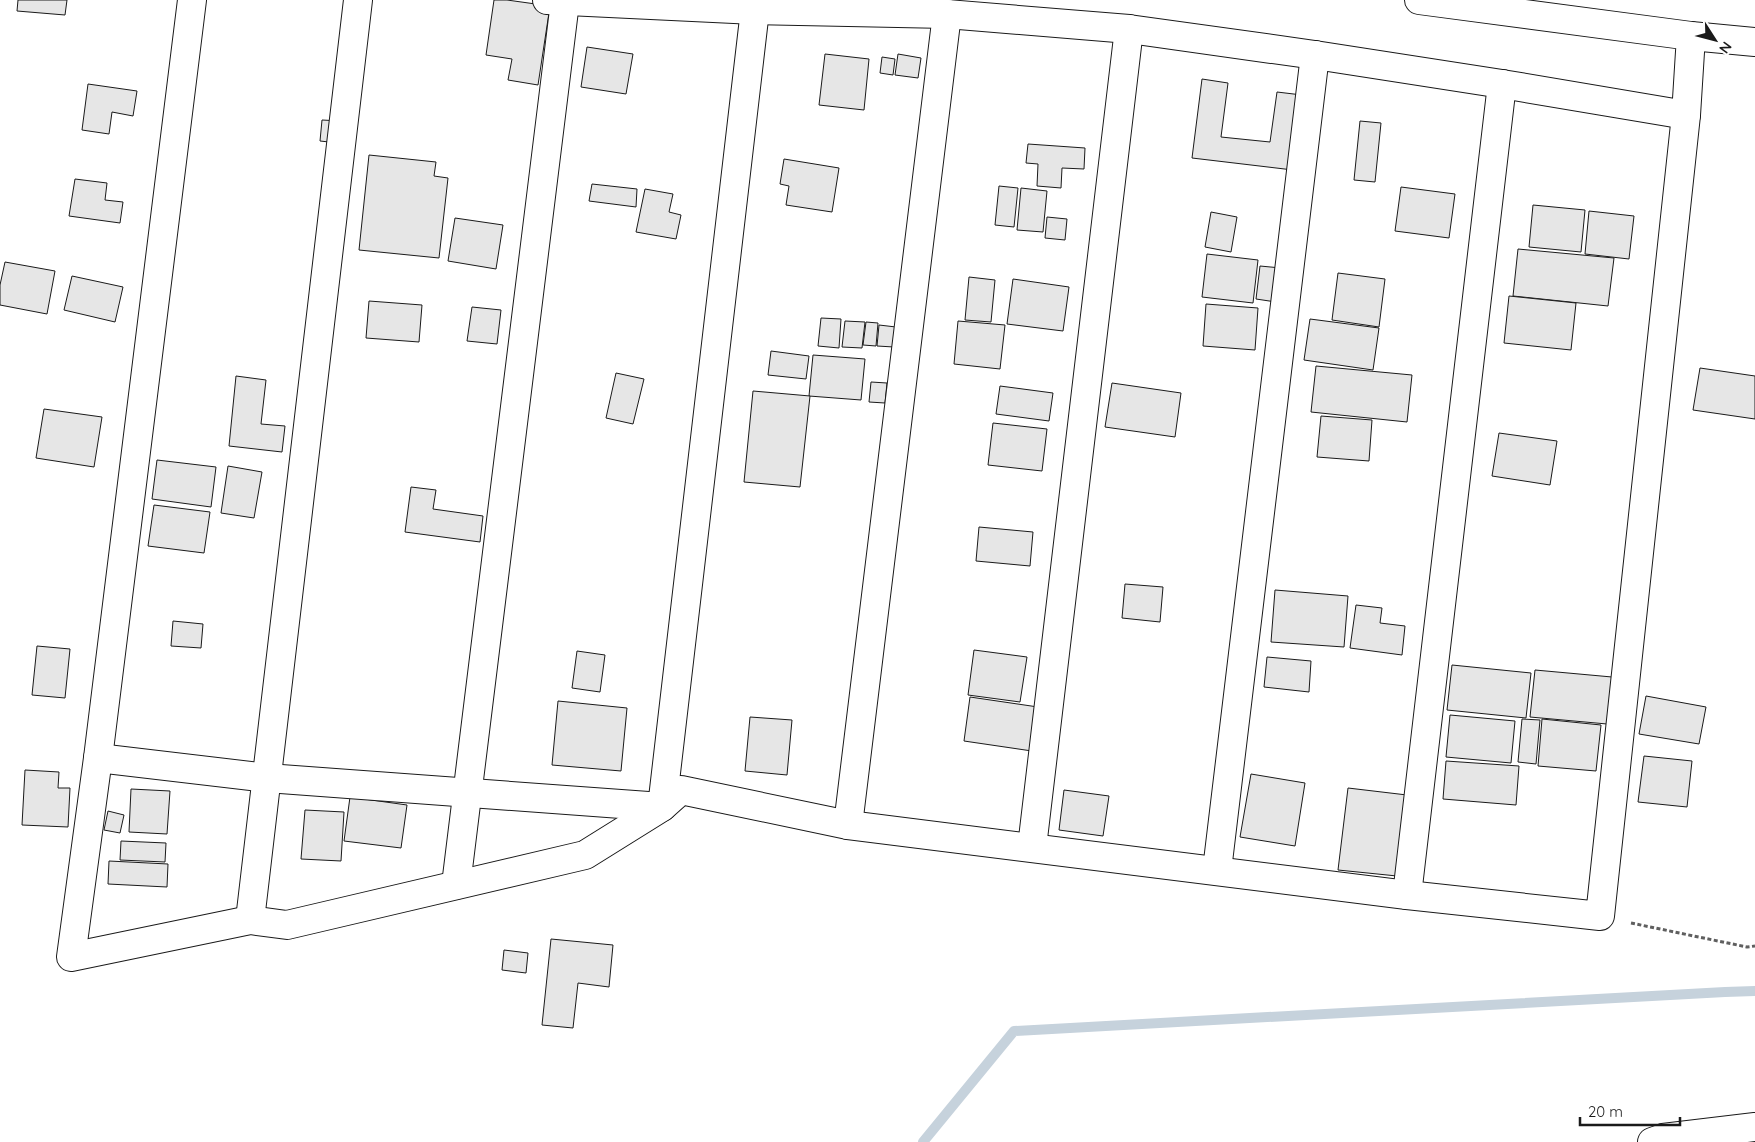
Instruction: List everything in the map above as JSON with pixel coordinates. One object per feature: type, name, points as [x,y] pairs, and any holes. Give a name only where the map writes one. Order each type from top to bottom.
[{"type":"street","points":[[192,0],[72,957],[250,920],[287,925],[585,855],[662,806],[681,790],[848,824],[1407,895],[1600,916],[1686,115],[1691,36]]},
{"type":"street","points":[[250,920],[358,0]]},
{"type":"street","points":[[1419,0],[1691,36],[1755,42]]},
{"type":"street","points":[[456,885],[556,1],[755,10],[947,14],[1129,29],[1315,55],[1686,115]]},
{"type":"street","points":[[662,806],[755,10]]},
{"type":"street","points":[[848,824],[947,14]]},
{"type":"street","points":[[1032,847],[1129,29]]},
{"type":"street","points":[[1217,870],[1315,55]]},
{"type":"street","points":[[1407,895],[1502,84]]},
{"type":"street","points":[[98,758],[267,778],[662,806]]},
{"type":"street","points":[[1652,1142],[1662,1138],[1755,1127]]},
{"type":"path","points":[[1600,916],[1747,947],[1755,946]]},
{"type":"building","points":[[18,0],[67,0],[65,15],[17,11]]},
{"type":"building","points":[[494,0],[550,6],[538,85],[508,80],[512,59],[486,55]]},
{"type":"building","points":[[587,47],[633,54],[626,94],[581,87]]},
{"type":"building","points":[[825,54],[869,59],[864,110],[819,105]]},
{"type":"building","points":[[898,54],[921,58],[918,78],[895,75]]},
{"type":"building","points":[[882,57],[895,59],[893,75],[880,73]]},
{"type":"building","points":[[1202,79],[1228,83],[1221,137],[1270,142],[1277,92],[1302,95],[1293,170],[1192,158]]},
{"type":"building","points":[[88,84],[137,91],[133,116],[112,112],[109,134],[82,130]]},
{"type":"building","points":[[322,120],[341,121],[338,143],[320,141]]},
{"type":"building","points":[[1360,121],[1381,123],[1375,182],[1354,180]]},
{"type":"building","points":[[1028,144],[1085,148],[1084,169],[1062,168],[1061,188],[1037,186],[1038,164],[1026,163]]},
{"type":"building","points":[[369,155],[436,162],[434,176],[448,178],[439,258],[359,250]]},
{"type":"building","points":[[784,159],[839,168],[832,212],[786,205],[789,186],[780,184]]},
{"type":"building","points":[[75,179],[107,183],[105,200],[123,202],[120,223],[69,216]]},
{"type":"building","points":[[592,184],[637,189],[636,207],[589,201]]},
{"type":"building","points":[[999,186],[1018,188],[1014,227],[995,225]]},
{"type":"building","points":[[1401,187],[1455,194],[1449,238],[1395,231]]},
{"type":"building","points":[[1021,188],[1047,191],[1043,232],[1017,230]]},
{"type":"building","points":[[645,189],[673,194],[669,212],[681,215],[676,239],[636,232]]},
{"type":"building","points":[[1533,205],[1585,210],[1581,252],[1529,247]]},
{"type":"building","points":[[1589,211],[1634,216],[1629,259],[1585,254]]},
{"type":"building","points":[[1211,212],[1237,217],[1231,252],[1205,247]]},
{"type":"building","points":[[1047,217],[1067,219],[1065,240],[1045,238]]},
{"type":"building","points":[[455,218],[503,225],[496,269],[448,261]]},
{"type":"building","points":[[1518,249],[1614,258],[1608,306],[1513,296]]},
{"type":"building","points":[[1207,254],[1258,260],[1253,303],[1202,297]]},
{"type":"building","points":[[5,262],[55,271],[47,314],[0,305],[0,285]]},
{"type":"building","points":[[1260,266],[1281,268],[1276,302],[1256,299]]},
{"type":"building","points":[[1338,273],[1385,279],[1379,327],[1332,320]]},
{"type":"building","points":[[72,276],[123,287],[115,322],[64,310]]},
{"type":"building","points":[[969,277],[995,280],[991,322],[965,320]]},
{"type":"building","points":[[1013,279],[1069,287],[1063,331],[1007,324]]},
{"type":"building","points":[[1509,296],[1576,303],[1571,350],[1504,343]]},
{"type":"building","points":[[369,301],[422,305],[419,342],[366,338]]},
{"type":"building","points":[[1206,304],[1258,308],[1255,350],[1203,346]]},
{"type":"building","points":[[472,307],[501,310],[497,344],[467,341]]},
{"type":"building","points":[[821,318],[841,319],[839,348],[818,346]]},
{"type":"building","points":[[1310,319],[1379,328],[1373,370],[1304,360]]},
{"type":"building","points":[[845,321],[865,322],[862,348],[842,347]]},
{"type":"building","points":[[958,321],[1005,325],[1000,369],[954,364]]},
{"type":"building","points":[[866,322],[878,323],[876,346],[863,345]]},
{"type":"building","points":[[879,325],[896,327],[894,347],[877,346]]},
{"type":"building","points":[[771,351],[809,356],[806,379],[768,375]]},
{"type":"building","points":[[813,355],[865,359],[861,400],[809,396]]},
{"type":"building","points":[[1316,366],[1412,375],[1407,422],[1311,412]]},
{"type":"building","points":[[1700,368],[1755,376],[1755,419],[1693,410]]},
{"type":"building","points":[[616,373],[644,379],[633,424],[606,418]]},
{"type":"building","points":[[236,376],[266,380],[261,424],[285,426],[282,452],[229,446]]},
{"type":"building","points":[[871,382],[887,383],[885,403],[869,402]]},
{"type":"building","points":[[1112,383],[1181,393],[1175,437],[1105,427]]},
{"type":"building","points":[[1000,386],[1053,393],[1049,421],[996,414]]},
{"type":"building","points":[[753,391],[810,396],[800,487],[744,482]]},
{"type":"building","points":[[44,409],[102,417],[94,467],[36,458]]},
{"type":"building","points":[[1321,416],[1372,420],[1369,461],[1317,457]]},
{"type":"building","points":[[993,423],[1047,429],[1042,471],[988,465]]},
{"type":"building","points":[[1499,433],[1557,441],[1550,485],[1492,476]]},
{"type":"building","points":[[157,460],[216,467],[211,507],[152,499]]},
{"type":"building","points":[[228,466],[262,472],[254,518],[221,513]]},
{"type":"building","points":[[411,487],[436,490],[433,509],[483,516],[480,542],[405,532]]},
{"type":"building","points":[[154,505],[210,512],[204,553],[148,546]]},
{"type":"building","points":[[979,527],[1033,532],[1030,566],[976,561]]},
{"type":"building","points":[[1125,584],[1163,587],[1160,622],[1122,618]]},
{"type":"building","points":[[1275,590],[1348,596],[1344,647],[1271,642]]},
{"type":"building","points":[[1356,605],[1382,608],[1380,623],[1405,626],[1402,655],[1350,648]]},
{"type":"building","points":[[173,621],[203,624],[201,648],[171,646]]},
{"type":"building","points":[[37,646],[70,649],[65,698],[32,695]]},
{"type":"building","points":[[974,650],[1027,657],[1020,702],[968,695]]},
{"type":"building","points":[[577,651],[605,655],[600,692],[572,688]]},
{"type":"building","points":[[1267,657],[1311,661],[1309,692],[1264,687]]},
{"type":"building","points":[[1452,665],[1531,673],[1526,718],[1447,710]]},
{"type":"building","points":[[1535,670],[1612,677],[1607,724],[1530,717]]},
{"type":"building","points":[[1646,696],[1706,707],[1699,744],[1639,734]]},
{"type":"building","points":[[970,697],[1038,707],[1032,751],[964,741]]},
{"type":"building","points":[[558,701],[627,708],[621,771],[552,765]]},
{"type":"building","points":[[1450,715],[1515,721],[1511,763],[1446,757]]},
{"type":"building","points":[[750,717],[792,720],[787,775],[745,771]]},
{"type":"building","points":[[1522,719],[1540,720],[1536,764],[1518,762]]},
{"type":"building","points":[[1542,719],[1601,725],[1596,771],[1538,766]]},
{"type":"building","points":[[1644,756],[1692,761],[1687,807],[1638,802]]},
{"type":"building","points":[[1446,761],[1519,766],[1516,805],[1443,799]]},
{"type":"building","points":[[25,770],[59,772],[58,788],[70,788],[68,827],[22,825]]},
{"type":"building","points":[[1251,774],[1305,783],[1295,846],[1240,837]]},
{"type":"building","points":[[1348,788],[1407,795],[1397,876],[1338,870]]},
{"type":"building","points":[[131,789],[170,791],[167,834],[129,832]]},
{"type":"building","points":[[1064,790],[1109,796],[1103,836],[1059,830]]},
{"type":"building","points":[[350,797],[407,805],[401,848],[344,841]]},
{"type":"building","points":[[305,810],[344,812],[341,861],[301,859]]},
{"type":"building","points":[[108,811],[124,815],[120,833],[104,830]]},
{"type":"building","points":[[121,841],[166,843],[165,862],[120,860]]},
{"type":"building","points":[[109,861],[168,864],[167,887],[108,884]]},
{"type":"building","points":[[551,939],[613,945],[609,987],[578,983],[573,1028],[542,1025]]},
{"type":"building","points":[[504,950],[528,953],[526,973],[502,970]]},
{"type":"waterway","points":[[923,1142],[1014,1031],[1755,991]]}]
